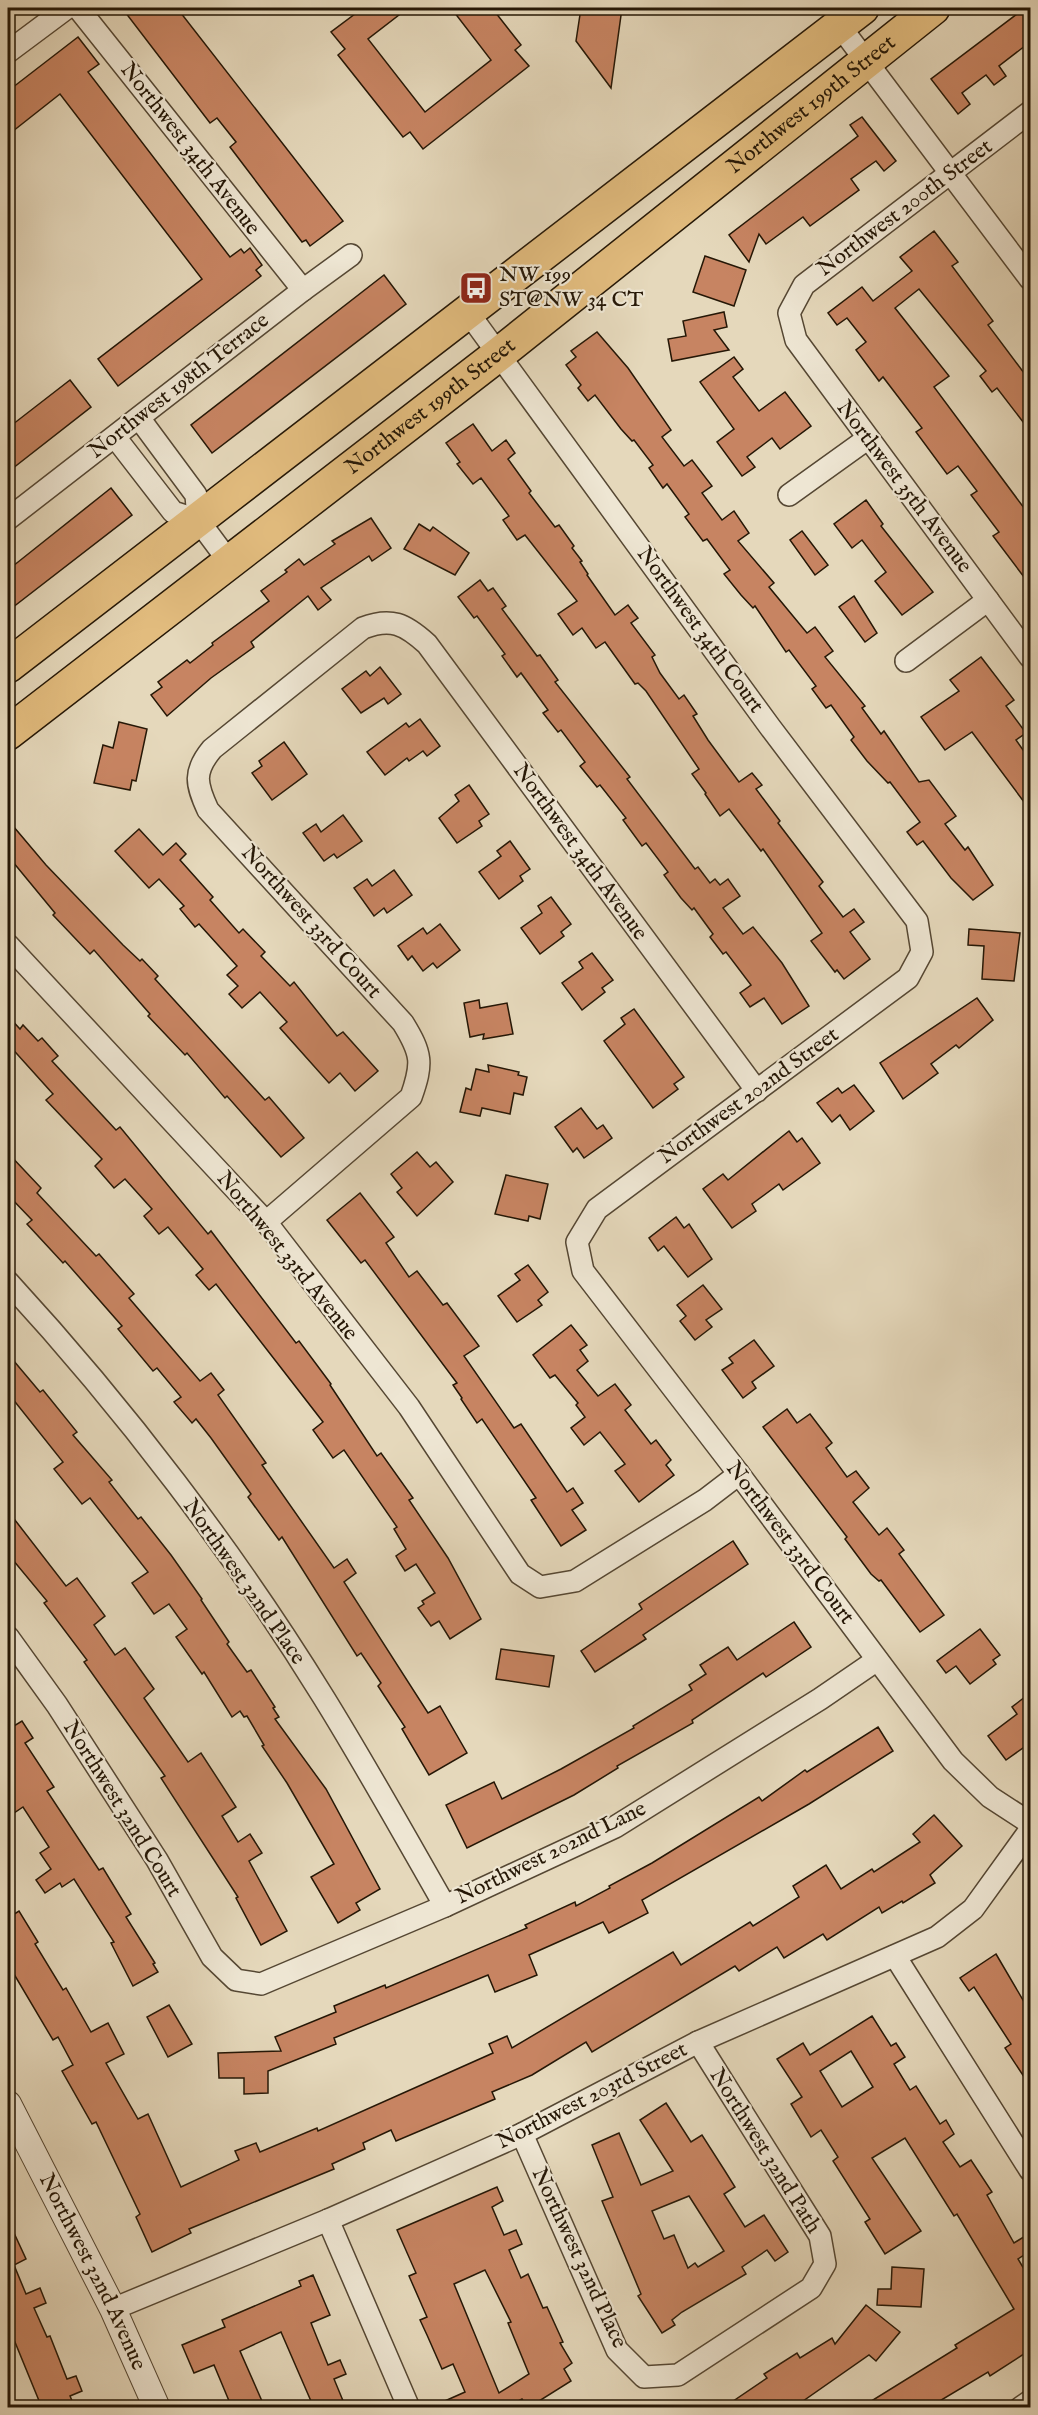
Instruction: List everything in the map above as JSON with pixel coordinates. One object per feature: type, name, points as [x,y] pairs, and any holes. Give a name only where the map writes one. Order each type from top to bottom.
[{"type":"main road","name":"Northwest 199th Street","points":[[8,733],[499,354],[933,8]]},
{"type":"main road","name":"Northwest 199th Street","points":[[8,666],[851,16]]},
{"type":"street","points":[[8,52],[67,8]]},
{"type":"street","name":"Northwest 34th Avenue","points":[[78,8],[303,290]]},
{"type":"street","points":[[851,16],[865,60],[1030,279]]},
{"type":"street","name":"Northwest 200th Street","points":[[789,313],[804,285],[1030,112]]},
{"type":"street","name":"Northwest 198th Terrace","points":[[8,519],[351,255]]},
{"type":"street","name":"Northwest 34th Court","points":[[467,311],[770,727],[917,921],[922,952]]},
{"type":"street","name":"Northwest 35th Avenue","points":[[789,313],[796,340],[1030,657]]},
{"type":"street","points":[[139,418],[196,495],[198,520],[230,563]]},
{"type":"street","points":[[115,436],[173,512],[198,520]]},
{"type":"street","points":[[789,495],[867,439]]},
{"type":"street","points":[[906,661],[988,600]]},
{"type":"street","name":"Northwest 34th Avenue","points":[[198,776],[200,763],[212,749],[363,628],[380,621],[395,623],[412,630],[427,644],[757,1091]]},
{"type":"street","name":"Northwest 33rd Court","points":[[198,776],[200,792],[208,810],[403,1023],[418,1047],[420,1070],[411,1097],[266,1222]]},
{"type":"street","name":"Northwest 33rd Avenue","points":[[8,945],[266,1222],[409,1407],[520,1575],[540,1587],[575,1581],[705,1500],[740,1474]]},
{"type":"street","name":"Northwest 202nd Street","points":[[577,1242],[597,1209],[908,978],[922,952]]},
{"type":"street","name":"Northwest 33rd Court","points":[[577,1242],[583,1271],[740,1474],[953,1761],[990,1797],[1030,1823]]},
{"type":"street","name":"Northwest 32nd Place","points":[[8,1282],[46,1323],[169,1476],[246,1581],[323,1697],[445,1906]]},
{"type":"street","name":"Northwest 32nd Court","points":[[8,1637],[57,1705],[157,1860],[212,1957],[236,1980]]},
{"type":"street","name":"Northwest 202nd Lane","points":[[236,1980],[261,1984],[445,1906],[615,1827],[820,1699],[877,1660]]},
{"type":"street","name":"Northwest 203rd Street","points":[[113,2309],[328,2220],[522,2134],[698,2042],[937,1937],[973,1909],[1030,1830]]},
{"type":"street","points":[[895,1956],[1030,2170]]},
{"type":"street","name":"Northwest 32nd Path","points":[[644,2377],[678,2375],[811,2288],[825,2264],[820,2236],[698,2042]]},
{"type":"street","name":"Northwest 32nd Avenue","points":[[8,2104],[113,2309],[157,2408]]},
{"type":"street","name":"Northwest 32nd Place","points":[[522,2134],[617,2350],[644,2377]]},
{"type":"street","points":[[328,2220],[410,2408]]},
{"type":"street","points":[[1020,2408],[1030,2401]]},
{"type":"building","points":[[122,8],[177,8],[343,221],[310,246],[306,240],[302,242],[230,147],[236,142],[217,118],[210,123]]},
{"type":"building","points":[[363,8],[408,8],[368,39],[425,112],[491,60],[451,8],[492,8],[521,45],[515,50],[529,66],[423,149],[410,132],[403,137],[338,55],[345,49],[331,32]]},
{"type":"building","points":[[581,8],[622,8],[611,88],[576,41]]},
{"type":"building","points":[[1025,8],[1030,8],[1030,42],[999,66],[1006,76],[994,85],[986,75],[962,93],[970,104],[958,114],[931,79]]},
{"type":"building","points":[[78,37],[99,64],[88,72],[230,257],[241,249],[244,253],[250,248],[262,265],[256,270],[261,276],[118,386],[98,359],[202,279],[60,94],[8,135],[8,91]]},
{"type":"building","points":[[862,117],[896,161],[884,171],[876,161],[851,179],[859,190],[810,226],[803,217],[766,244],[759,234],[749,262],[729,235],[858,136],[850,125]]},
{"type":"building","points":[[934,231],[958,262],[952,266],[993,321],[988,325],[1030,381],[1030,431],[997,388],[992,392],[980,376],[986,371],[919,289],[895,308],[949,376],[934,387],[1030,516],[1030,585],[993,536],[999,532],[971,495],[977,491],[958,466],[947,474],[916,432],[922,428],[883,377],[879,381],[856,350],[866,342],[847,318],[837,325],[828,313],[862,287],[873,301],[912,271],[900,257]]},
{"type":"building","points":[[705,256],[746,270],[734,306],[693,292]]},
{"type":"building","points":[[384,275],[406,304],[212,453],[191,425]]},
{"type":"building","points":[[724,312],[727,327],[714,330],[729,350],[672,361],[668,339],[686,336],[683,321]]},
{"type":"building","points":[[597,332],[628,368],[671,430],[662,437],[684,466],[692,460],[712,486],[702,493],[722,520],[734,511],[749,533],[738,541],[774,583],[769,587],[807,633],[815,627],[833,651],[825,657],[865,706],[862,708],[881,734],[884,731],[919,782],[929,780],[956,816],[945,824],[965,850],[968,847],[993,885],[973,900],[951,878],[923,841],[917,845],[907,832],[920,822],[890,782],[888,783],[867,761],[851,740],[854,737],[831,705],[826,708],[812,689],[816,686],[789,650],[786,652],[755,606],[753,608],[724,574],[730,570],[707,539],[703,541],[685,517],[689,514],[667,484],[663,488],[649,468],[653,465],[634,440],[632,441],[621,429],[595,395],[588,401],[578,388],[581,385],[566,365],[576,357],[571,351]]},
{"type":"building","points":[[734,357],[743,369],[733,377],[759,411],[785,392],[811,426],[780,449],[772,438],[747,457],[755,467],[742,476],[717,442],[734,429],[700,382]]},
{"type":"building","points":[[70,380],[91,407],[8,472],[8,428]]},
{"type":"building","points":[[473,424],[492,451],[506,440],[515,453],[508,459],[531,491],[529,493],[555,527],[559,525],[574,546],[572,548],[582,561],[580,562],[587,575],[615,615],[628,605],[638,618],[631,623],[655,655],[652,657],[660,673],[679,699],[684,695],[697,714],[693,716],[708,740],[739,782],[752,773],[762,785],[756,789],[780,821],[778,823],[823,882],[819,886],[843,917],[854,909],[864,922],[850,932],[870,959],[844,979],[837,970],[835,972],[811,941],[822,933],[763,849],[761,851],[729,809],[720,816],[692,774],[699,769],[646,691],[638,683],[635,684],[605,642],[596,648],[582,628],[573,635],[558,614],[577,601],[525,535],[517,540],[503,520],[509,516],[481,478],[473,484],[457,464],[460,462],[446,443]]},
{"type":"building","points":[[111,488],[132,515],[8,611],[8,570]]},
{"type":"building","points":[[866,500],[883,524],[881,526],[933,592],[902,615],[875,581],[886,572],[862,540],[852,548],[834,524]]},
{"type":"building","points":[[371,518],[391,548],[372,561],[369,556],[321,588],[331,600],[318,610],[308,596],[251,642],[254,647],[211,678],[167,716],[151,695],[162,687],[158,682],[187,660],[190,663],[213,645],[212,643],[269,601],[261,591],[287,572],[285,570],[299,559],[304,565],[335,544],[332,541]]},
{"type":"building","points":[[419,524],[430,531],[433,527],[469,553],[455,575],[404,549]]},
{"type":"building","points":[[802,531],[828,565],[815,575],[790,540]]},
{"type":"building","points":[[480,580],[488,591],[493,588],[506,606],[502,609],[537,656],[540,655],[558,680],[555,682],[630,777],[627,779],[695,869],[698,867],[710,883],[715,879],[720,885],[728,879],[740,896],[723,908],[743,934],[753,927],[782,963],[809,1006],[782,1024],[764,998],[750,1007],[740,993],[751,985],[726,952],[723,954],[710,937],[713,934],[694,908],[692,910],[681,898],[664,875],[668,872],[646,843],[642,846],[623,820],[626,818],[600,785],[597,787],[580,766],[585,762],[561,730],[558,732],[543,713],[548,710],[521,673],[517,677],[502,656],[505,654],[477,616],[474,618],[458,597]]},
{"type":"building","points":[[854,596],[877,633],[865,642],[839,607]]},
{"type":"building","points":[[981,657],[1014,700],[1006,706],[1026,733],[1016,740],[1030,760],[1030,810],[972,732],[945,750],[921,717],[959,691],[950,680]]},
{"type":"building","points":[[380,667],[401,694],[388,704],[384,698],[361,713],[342,689],[366,671],[370,676]]},
{"type":"building","points":[[420,719],[440,746],[427,756],[423,751],[409,761],[407,758],[385,775],[367,752],[406,723],[409,727]]},
{"type":"building","points":[[119,722],[147,729],[136,781],[132,780],[130,790],[94,783],[103,745],[113,748]]},
{"type":"building","points":[[284,742],[307,774],[272,800],[252,773],[262,766],[259,761]]},
{"type":"building","points":[[469,785],[489,814],[479,821],[482,826],[457,843],[439,818],[459,801],[455,795]]},
{"type":"building","points":[[343,815],[362,841],[337,858],[334,854],[324,861],[303,833],[316,824],[321,832]]},
{"type":"building","points":[[8,820],[46,865],[123,945],[140,961],[142,959],[158,976],[155,979],[265,1100],[269,1097],[304,1138],[281,1157],[227,1096],[225,1098],[187,1053],[185,1055],[148,1016],[150,1014],[94,950],[90,954],[53,915],[55,913],[8,856]]},
{"type":"building","points":[[139,829],[163,855],[176,843],[186,854],[180,860],[213,897],[210,900],[239,933],[243,929],[265,952],[261,956],[290,986],[294,982],[337,1036],[343,1032],[378,1071],[355,1091],[340,1073],[329,1083],[280,1028],[287,1022],[260,992],[242,1008],[229,994],[238,986],[227,975],[237,966],[199,924],[195,927],[180,909],[184,906],[159,879],[149,888],[115,851]]},
{"type":"building","points":[[510,841],[530,869],[520,876],[523,881],[499,899],[479,872],[501,856],[497,851]]},
{"type":"building","points":[[394,870],[412,895],[387,913],[384,908],[374,916],[354,888],[367,879],[372,886]]},
{"type":"building","points":[[551,897],[571,924],[561,932],[564,936],[540,954],[521,928],[542,913],[538,906]]},
{"type":"building","points":[[440,924],[460,950],[437,968],[433,963],[423,971],[412,956],[408,960],[398,946],[423,928],[427,934]]},
{"type":"building","points":[[969,929],[1020,933],[1014,981],[982,979],[984,946],[968,945]]},
{"type":"building","points":[[592,953],[613,980],[602,988],[605,992],[582,1010],[562,983],[583,968],[579,962]]},
{"type":"building","points":[[977,998],[993,1020],[959,1048],[956,1045],[931,1064],[938,1073],[903,1099],[880,1063]]},
{"type":"building","points":[[479,1000],[480,1008],[507,1003],[513,1034],[483,1039],[484,1034],[470,1037],[464,1003]]},
{"type":"building","points":[[634,1009],[684,1077],[674,1084],[678,1089],[653,1108],[604,1041],[625,1024],[621,1018]]},
{"type":"building","points":[[8,1016],[20,1029],[23,1025],[38,1041],[42,1038],[58,1056],[52,1061],[116,1130],[120,1127],[208,1234],[211,1231],[296,1343],[299,1341],[331,1384],[377,1456],[381,1453],[413,1498],[409,1500],[448,1558],[481,1619],[450,1639],[439,1621],[431,1626],[418,1608],[424,1604],[422,1601],[435,1593],[416,1564],[405,1571],[396,1556],[406,1549],[394,1529],[397,1527],[344,1450],[333,1458],[313,1430],[323,1422],[216,1284],[209,1290],[196,1275],[203,1269],[168,1227],[159,1234],[144,1216],[152,1209],[125,1179],[114,1188],[95,1166],[102,1159],[46,1100],[53,1094],[8,1044]]},
{"type":"building","points":[[488,1065],[519,1072],[518,1075],[527,1077],[523,1095],[514,1093],[510,1114],[482,1108],[480,1116],[460,1112],[466,1088],[471,1090],[476,1069],[489,1072]]},
{"type":"building","points":[[854,1085],[874,1111],[850,1130],[840,1115],[832,1122],[817,1103],[838,1088],[842,1093]]},
{"type":"building","points":[[581,1108],[597,1129],[603,1125],[612,1138],[584,1158],[577,1148],[573,1152],[555,1127]]},
{"type":"building","points":[[789,1131],[797,1142],[802,1138],[820,1163],[783,1190],[779,1184],[752,1204],[756,1211],[732,1228],[703,1189],[723,1174],[728,1180]]},
{"type":"building","points":[[417,1152],[430,1167],[436,1162],[453,1182],[417,1216],[397,1192],[402,1188],[391,1174]]},
{"type":"building","points":[[8,1153],[41,1188],[37,1193],[96,1256],[99,1254],[134,1294],[129,1298],[200,1381],[211,1373],[224,1390],[218,1395],[266,1463],[262,1465],[334,1568],[347,1559],[356,1573],[344,1582],[428,1713],[440,1706],[467,1753],[429,1775],[402,1729],[405,1727],[378,1686],[381,1683],[361,1653],[357,1656],[282,1537],[279,1540],[248,1497],[251,1494],[211,1438],[196,1419],[192,1423],[174,1402],[181,1397],[157,1368],[153,1371],[118,1329],[122,1326],[65,1261],[63,1263],[27,1224],[32,1220],[8,1195]]},
{"type":"building","points":[[506,1175],[548,1184],[540,1219],[529,1216],[528,1221],[495,1214]]},
{"type":"building","points":[[360,1193],[394,1237],[386,1243],[409,1277],[417,1271],[443,1305],[447,1303],[479,1346],[464,1356],[514,1428],[521,1424],[567,1492],[573,1488],[583,1503],[572,1510],[586,1530],[561,1546],[531,1500],[536,1498],[482,1419],[477,1423],[461,1399],[453,1385],[457,1383],[365,1260],[361,1263],[327,1220]]},
{"type":"building","points":[[676,1217],[684,1228],[689,1224],[712,1259],[688,1277],[664,1246],[658,1251],[649,1238]]},
{"type":"building","points":[[528,1265],[548,1292],[538,1300],[542,1305],[517,1322],[498,1296],[520,1280],[515,1274]]},
{"type":"building","points":[[703,1285],[722,1309],[706,1320],[712,1327],[695,1340],[680,1321],[686,1316],[677,1305]]},
{"type":"building","points":[[571,1325],[587,1345],[580,1350],[588,1361],[577,1370],[598,1396],[615,1384],[631,1405],[625,1410],[651,1444],[656,1440],[671,1460],[666,1465],[674,1475],[639,1502],[615,1471],[625,1464],[600,1432],[584,1445],[571,1428],[585,1417],[576,1405],[578,1403],[555,1375],[550,1378],[533,1355]]},
{"type":"building","points":[[754,1340],[774,1366],[752,1382],[756,1388],[743,1398],[722,1370],[733,1363],[729,1358]]},
{"type":"building","points":[[8,1354],[40,1392],[43,1390],[77,1432],[73,1435],[112,1480],[109,1482],[138,1519],[141,1517],[171,1555],[202,1599],[229,1642],[227,1644],[247,1672],[251,1670],[275,1707],[273,1708],[279,1717],[275,1719],[326,1789],[380,1889],[356,1903],[360,1910],[338,1923],[311,1877],[334,1864],[287,1783],[262,1746],[264,1745],[247,1716],[244,1717],[240,1711],[232,1717],[204,1672],[202,1674],[176,1637],[187,1629],[169,1604],[154,1614],[132,1583],[148,1572],[90,1498],[82,1504],[54,1469],[63,1462],[8,1393]]},
{"type":"building","points":[[787,1409],[797,1423],[810,1414],[832,1443],[826,1448],[847,1477],[856,1471],[869,1488],[853,1502],[879,1535],[887,1528],[904,1550],[899,1554],[944,1615],[920,1632],[881,1580],[879,1581],[871,1574],[845,1539],[847,1537],[763,1427]]},
{"type":"building","points":[[8,1511],[66,1586],[77,1578],[105,1616],[94,1625],[115,1655],[125,1648],[154,1689],[144,1698],[188,1762],[201,1753],[236,1807],[222,1816],[238,1842],[250,1834],[262,1853],[249,1861],[287,1931],[261,1945],[236,1898],[238,1897],[161,1778],[165,1776],[84,1662],[87,1660],[44,1603],[47,1601],[8,1554]]},
{"type":"building","points":[[733,1541],[748,1564],[643,1635],[646,1639],[595,1672],[581,1651],[642,1609],[639,1604]]},
{"type":"building","points":[[794,1622],[811,1647],[766,1677],[763,1673],[692,1720],[693,1723],[617,1766],[618,1768],[574,1795],[467,1848],[446,1805],[494,1782],[502,1799],[561,1769],[634,1728],[633,1726],[692,1690],[689,1685],[706,1674],[700,1665],[728,1647],[737,1660]]},
{"type":"building","points":[[980,1629],[1000,1655],[993,1660],[996,1664],[970,1684],[956,1666],[946,1673],[937,1661]]},
{"type":"building","points":[[501,1649],[554,1656],[549,1687],[496,1679]]},
{"type":"building","points":[[1030,1693],[1030,1732],[1024,1735],[1030,1743],[1006,1760],[988,1736],[1017,1714],[1012,1707]]},
{"type":"building","points":[[8,1716],[14,1726],[22,1721],[33,1738],[25,1743],[54,1787],[47,1791],[99,1870],[103,1868],[131,1914],[126,1917],[155,1963],[153,1964],[158,1972],[133,1986],[111,1943],[114,1942],[74,1879],[62,1887],[60,1883],[45,1893],[36,1880],[51,1869],[40,1853],[49,1847],[23,1807],[8,1817]]},
{"type":"building","points":[[878,1727],[893,1751],[809,1804],[642,1900],[648,1913],[609,1933],[603,1922],[529,1955],[537,1975],[495,1992],[488,1975],[334,2038],[336,2044],[268,2071],[268,2093],[244,2094],[244,2078],[219,2078],[218,2053],[281,2051],[275,2037],[336,2012],[334,2006],[385,1985],[386,1988],[527,1928],[525,1925],[575,1902],[576,1906],[652,1863],[759,1797],[762,1801],[805,1770],[807,1772]]},
{"type":"building","points":[[934,1815],[962,1846],[930,1875],[935,1883],[903,1903],[902,1901],[882,1913],[879,1907],[827,1940],[823,1934],[784,1958],[777,1947],[739,1971],[735,1966],[592,2052],[586,2042],[532,2075],[492,2092],[495,2099],[396,2141],[391,2130],[363,2143],[365,2149],[332,2164],[334,2169],[189,2229],[191,2233],[152,2252],[136,2217],[140,2214],[96,2122],[92,2124],[62,2071],[73,2065],[58,2037],[53,2040],[8,1964],[8,1918],[19,1911],[38,1942],[35,1944],[63,1990],[66,1988],[91,2032],[108,2023],[124,2054],[106,2063],[138,2119],[148,2114],[181,2187],[239,2160],[235,2151],[256,2143],[260,2152],[317,2128],[318,2131],[493,2053],[489,2044],[507,2036],[512,2048],[673,1952],[681,1965],[750,1922],[753,1926],[799,1897],[793,1886],[826,1865],[841,1889],[872,1869],[874,1872],[920,1842],[913,1834]]},
{"type":"building","points":[[996,1954],[1030,2012],[1030,2086],[1005,2048],[1011,2044],[974,1987],[969,1991],[960,1978]]},
{"type":"building","points":[[169,2005],[192,2044],[168,2057],[147,2017]]},
{"type":"building","points":[[872,2016],[891,2046],[896,2043],[905,2057],[894,2064],[910,2090],[916,2086],[940,2124],[946,2120],[954,2134],[943,2142],[960,2167],[971,2160],[992,2192],[987,2195],[1014,2243],[1030,2233],[1030,2251],[1018,2259],[1030,2279],[1030,2350],[990,2376],[988,2372],[928,2408],[860,2408],[957,2348],[955,2345],[1014,2309],[957,2214],[954,2216],[905,2138],[872,2158],[921,2231],[885,2254],[865,2222],[870,2219],[833,2161],[838,2157],[821,2130],[811,2137],[791,2104],[802,2097],[777,2059],[803,2043],[810,2055]],"holes":[[[851,2051],[873,2087],[842,2107],[820,2071]]]},
{"type":"building","points":[[666,2103],[691,2142],[702,2135],[735,2187],[724,2194],[745,2227],[764,2215],[788,2252],[775,2261],[767,2250],[742,2267],[746,2274],[682,2312],[672,2320],[675,2325],[662,2333],[638,2296],[641,2294],[602,2201],[613,2197],[592,2145],[619,2133],[641,2185],[673,2171],[640,2120]],"holes":[[[689,2196],[724,2251],[698,2267],[695,2263],[688,2268],[674,2235],[664,2239],[652,2211]]]},
{"type":"building","points":[[497,2187],[503,2201],[492,2207],[504,2235],[516,2230],[522,2244],[509,2250],[521,2278],[528,2274],[543,2308],[547,2307],[563,2342],[560,2343],[572,2363],[564,2369],[571,2381],[528,2408],[522,2399],[505,2408],[429,2408],[465,2392],[453,2364],[442,2369],[420,2320],[427,2317],[409,2276],[416,2273],[397,2230]],"holes":[[[485,2270],[511,2322],[508,2323],[529,2374],[499,2393],[454,2284]]]},
{"type":"building","points":[[8,2220],[26,2259],[14,2265],[26,2294],[40,2288],[46,2303],[34,2308],[47,2337],[50,2336],[67,2379],[76,2376],[82,2391],[70,2396],[75,2408],[42,2408],[8,2325]]},
{"type":"building","points":[[892,2267],[924,2269],[921,2307],[877,2305],[878,2289],[891,2289]]},
{"type":"building","points":[[313,2275],[330,2315],[311,2323],[328,2365],[340,2360],[346,2374],[334,2379],[346,2408],[314,2408],[281,2332],[240,2351],[265,2408],[232,2408],[214,2365],[194,2373],[182,2345],[225,2327],[222,2320],[301,2286],[299,2281]]},
{"type":"building","points":[[866,2305],[900,2332],[876,2361],[869,2355],[793,2408],[723,2408],[767,2378],[764,2374],[797,2353],[800,2358],[832,2338],[835,2344]]},
{"type":"place","name":"NW 199 ST@NW 34 CT","points":[[476,288]]}]
